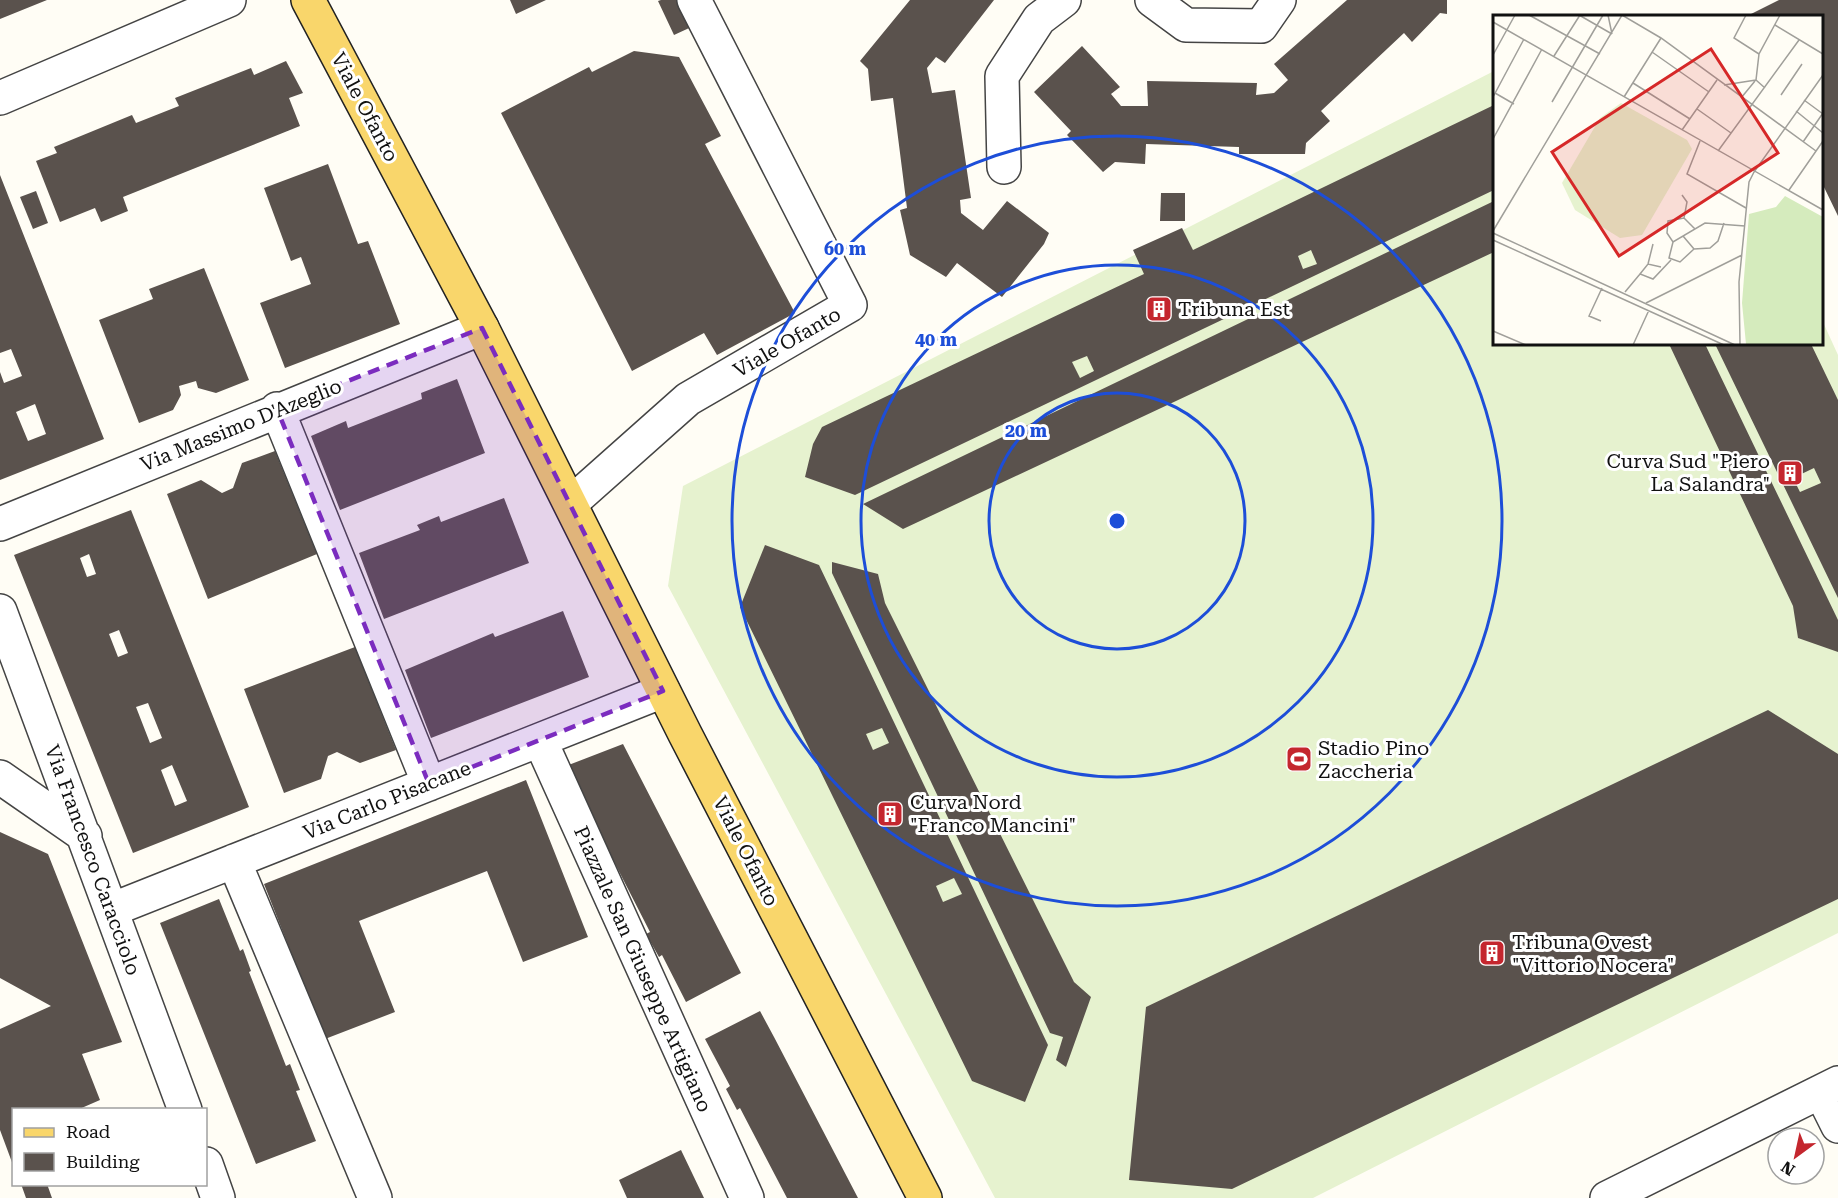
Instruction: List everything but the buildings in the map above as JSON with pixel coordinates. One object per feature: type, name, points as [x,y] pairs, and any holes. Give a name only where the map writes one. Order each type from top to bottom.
[{"type":"main road","name":"Viale Ofanto","points":[[308,0],[482,328],[571,502],[663,691],[925,1198]]},
{"type":"street","points":[[0,98],[229,0]]},
{"type":"street","name":"Viale Ofanto","points":[[571,502],[688,399],[850,305],[694,0]]},
{"type":"street","points":[[1004,167],[1002,76],[1039,19],[1064,0]]},
{"type":"street","points":[[1152,0],[1186,25],[1261,26],[1280,0]]},
{"type":"street","name":"Via Massimo D'Azeglio","points":[[0,524],[277,409],[482,328]]},
{"type":"street","points":[[277,409],[429,784]]},
{"type":"street","name":"Via Francesco Caracciolo","points":[[4,630],[85,836],[184,1108]]},
{"type":"street","name":"Via Carlo Pisacane","points":[[111,910],[663,691]]},
{"type":"street","name":"Piazzale San Giuseppe Artigiano","points":[[540,740],[747,1198]]},
{"type":"street","points":[[0,777],[85,836]]},
{"type":"street","points":[[234,861],[375,1198]]},
{"type":"street","points":[[1607,1198],[1829,1087],[1838,1126]]},
{"type":"street","points":[[207,1167],[218,1198]]},
{"type":"highlighted area","points":[[482,328],[663,691],[429,784],[277,409]]},
{"type":"green space","name":"Stadio Pino Zaccheria","points":[[1493,72],[1493,345],[1823,345],[1823,322],[1838,355],[1838,933],[1313,1198],[995,1198],[668,586],[683,486]]},
{"type":"place","name":"Tribuna Est","points":[[1159,309]]},
{"type":"place","name":"Curva Sud \"Piero La Salandra\"","points":[[1790,473]]},
{"type":"place","name":"Stadio Pino Zaccheria","points":[[1299,759]]},
{"type":"place","name":"Curva Nord \"Franco Mancini\"","points":[[890,814]]},
{"type":"place","name":"Tribuna Ovest \"Vittorio Nocera\"","points":[[1492,953]]}]
